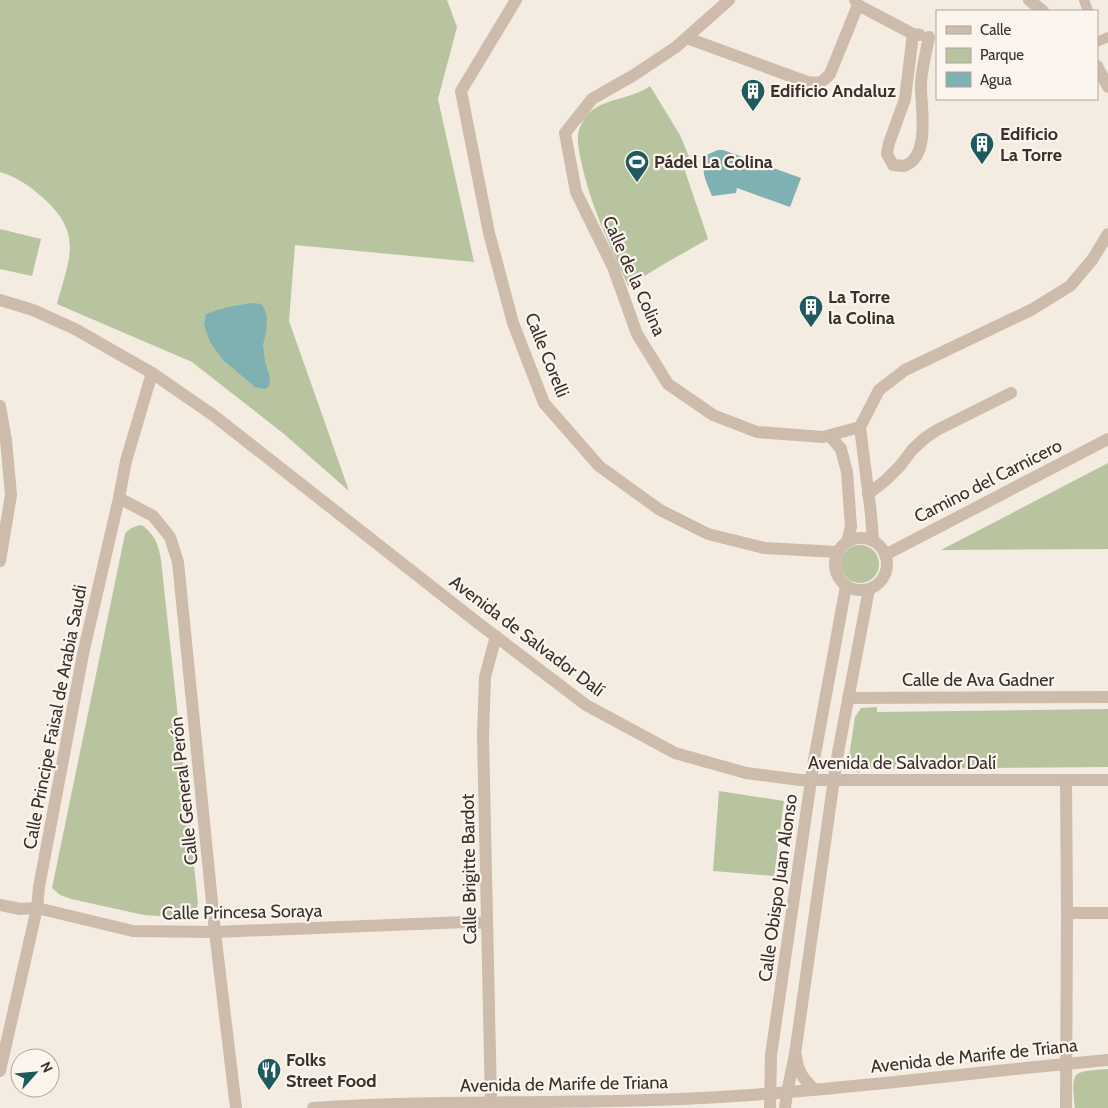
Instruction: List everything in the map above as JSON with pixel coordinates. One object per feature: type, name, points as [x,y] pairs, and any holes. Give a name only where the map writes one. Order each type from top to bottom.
[{"type":"street","name":"Calle Corelli","points":[[516,0],[461,92],[489,233],[514,322],[544,403],[599,466],[660,510],[708,534],[764,548],[838,552]]},
{"type":"street","name":"Calle de la Colina","points":[[729,0],[676,47],[634,75],[592,99],[565,133],[576,192],[613,267],[637,334],[668,384],[712,416],[757,432],[823,437],[860,427]]},
{"type":"street","points":[[687,38],[816,84],[825,80],[830,74],[857,3],[913,34],[933,36],[921,83],[923,128],[919,152],[914,160],[904,166],[893,165],[887,154],[889,143],[905,99],[913,34]]},
{"type":"street","points":[[1098,68],[1108,87]]},
{"type":"street","points":[[873,541],[860,427],[879,390],[905,370],[1031,310],[1070,286],[1092,260],[1108,234]]},
{"type":"street","name":"Avenida de Salvador Dalí","points":[[0,300],[33,310],[74,329],[152,372],[213,415],[586,705],[675,753],[746,773],[812,780],[1108,780]]},
{"type":"street","name":"Calle Principe Faisal de Arabia Saudi","points":[[0,1071],[37,908],[38,887],[83,654],[126,461],[152,372]]},
{"type":"street","points":[[868,494],[886,480],[925,438],[937,430],[1011,393]]},
{"type":"street","points":[[0,406],[6,440],[5,473],[11,495],[0,561]]},
{"type":"street","points":[[830,436],[841,449],[847,472],[851,527],[847,542]]},
{"type":"street","name":"Camino del Carnicero","points":[[885,555],[1108,438]]},
{"type":"street","name":"Calle General Perón","points":[[119,498],[153,516],[170,536],[178,562],[215,932],[236,1108]]},
{"type":"street","points":[[864,538],[873,541],[878,544],[885,555],[887,563],[886,572],[876,585],[869,589],[853,589],[846,586],[837,574],[835,559],[842,546],[847,542],[864,538]]},
{"type":"street","name":"Calle Obispo Juan Alonso","points":[[770,1108],[772,1055],[814,760],[846,586]]},
{"type":"street","points":[[785,1108],[786,1092],[795,1054],[834,780],[869,589]]},
{"type":"street","name":"Calle Brigitte Bardot","points":[[491,1104],[484,726],[485,677],[496,636]]},
{"type":"street","name":"Calle de Ava Gadner","points":[[848,698],[1108,697]]},
{"type":"street","points":[[1066,781],[1066,1108]]},
{"type":"street","name":"Calle Princesa Soraya","points":[[0,905],[20,909],[37,908],[133,931],[215,932],[466,922],[487,923]]},
{"type":"street","points":[[1067,913],[1108,913]]},
{"type":"street","points":[[795,1054],[797,1065],[804,1080],[815,1090]]},
{"type":"street","name":"Avenida de Marife de Triana","points":[[313,1108],[631,1101],[770,1094],[896,1083],[1108,1060]]},
{"type":"green space","points":[[0,0],[447,0],[457,27],[438,99],[474,262],[295,245],[289,321],[349,491],[284,434],[192,362],[57,304],[69,260],[69,235],[64,223],[56,211],[33,190],[18,179],[0,172]]},
{"type":"green space","name":"Pádel La Colina","points":[[650,86],[680,135],[689,157],[683,165],[708,239],[628,286],[602,227],[586,181],[578,135],[584,119],[596,107],[635,94]]},
{"type":"green space","points":[[0,229],[41,239],[32,276],[0,269]]},
{"type":"green space","points":[[1108,463],[1108,549],[941,550]]},
{"type":"green space","points":[[142,525],[155,540],[161,560],[198,903],[195,914],[188,918],[144,915],[71,899],[60,895],[52,888],[125,534],[128,530]]},
{"type":"green space","points":[[860,545],[874,550],[879,564],[874,578],[860,583],[846,578],[841,564],[846,550]]},
{"type":"green space","points":[[877,707],[877,712],[1108,709],[1108,767],[860,769],[859,773],[851,768],[848,763],[855,717],[861,708]]},
{"type":"green space","points":[[719,791],[784,801],[774,876],[713,871]]},
{"type":"green space","points":[[1108,1069],[1108,1108],[1075,1108],[1074,1080],[1076,1075],[1086,1071]]},
{"type":"water","points":[[723,150],[801,178],[790,207],[737,188],[736,193],[712,196],[704,176],[704,161],[706,155]]},
{"type":"water","points":[[253,303],[261,304],[267,318],[263,345],[265,362],[270,377],[269,386],[265,389],[255,387],[223,360],[210,342],[204,325],[206,314],[229,307]]},
{"type":"place","name":"Edificio Andaluz","points":[[753,112]]},
{"type":"place","name":"Edificio La Torre","points":[[982,165]]},
{"type":"place","name":"Pádel La Colina","points":[[637,183]]},
{"type":"place","name":"La Torre la Colina","points":[[811,328]]},
{"type":"place","name":"Folks Street Food","points":[[269,1091]]}]
